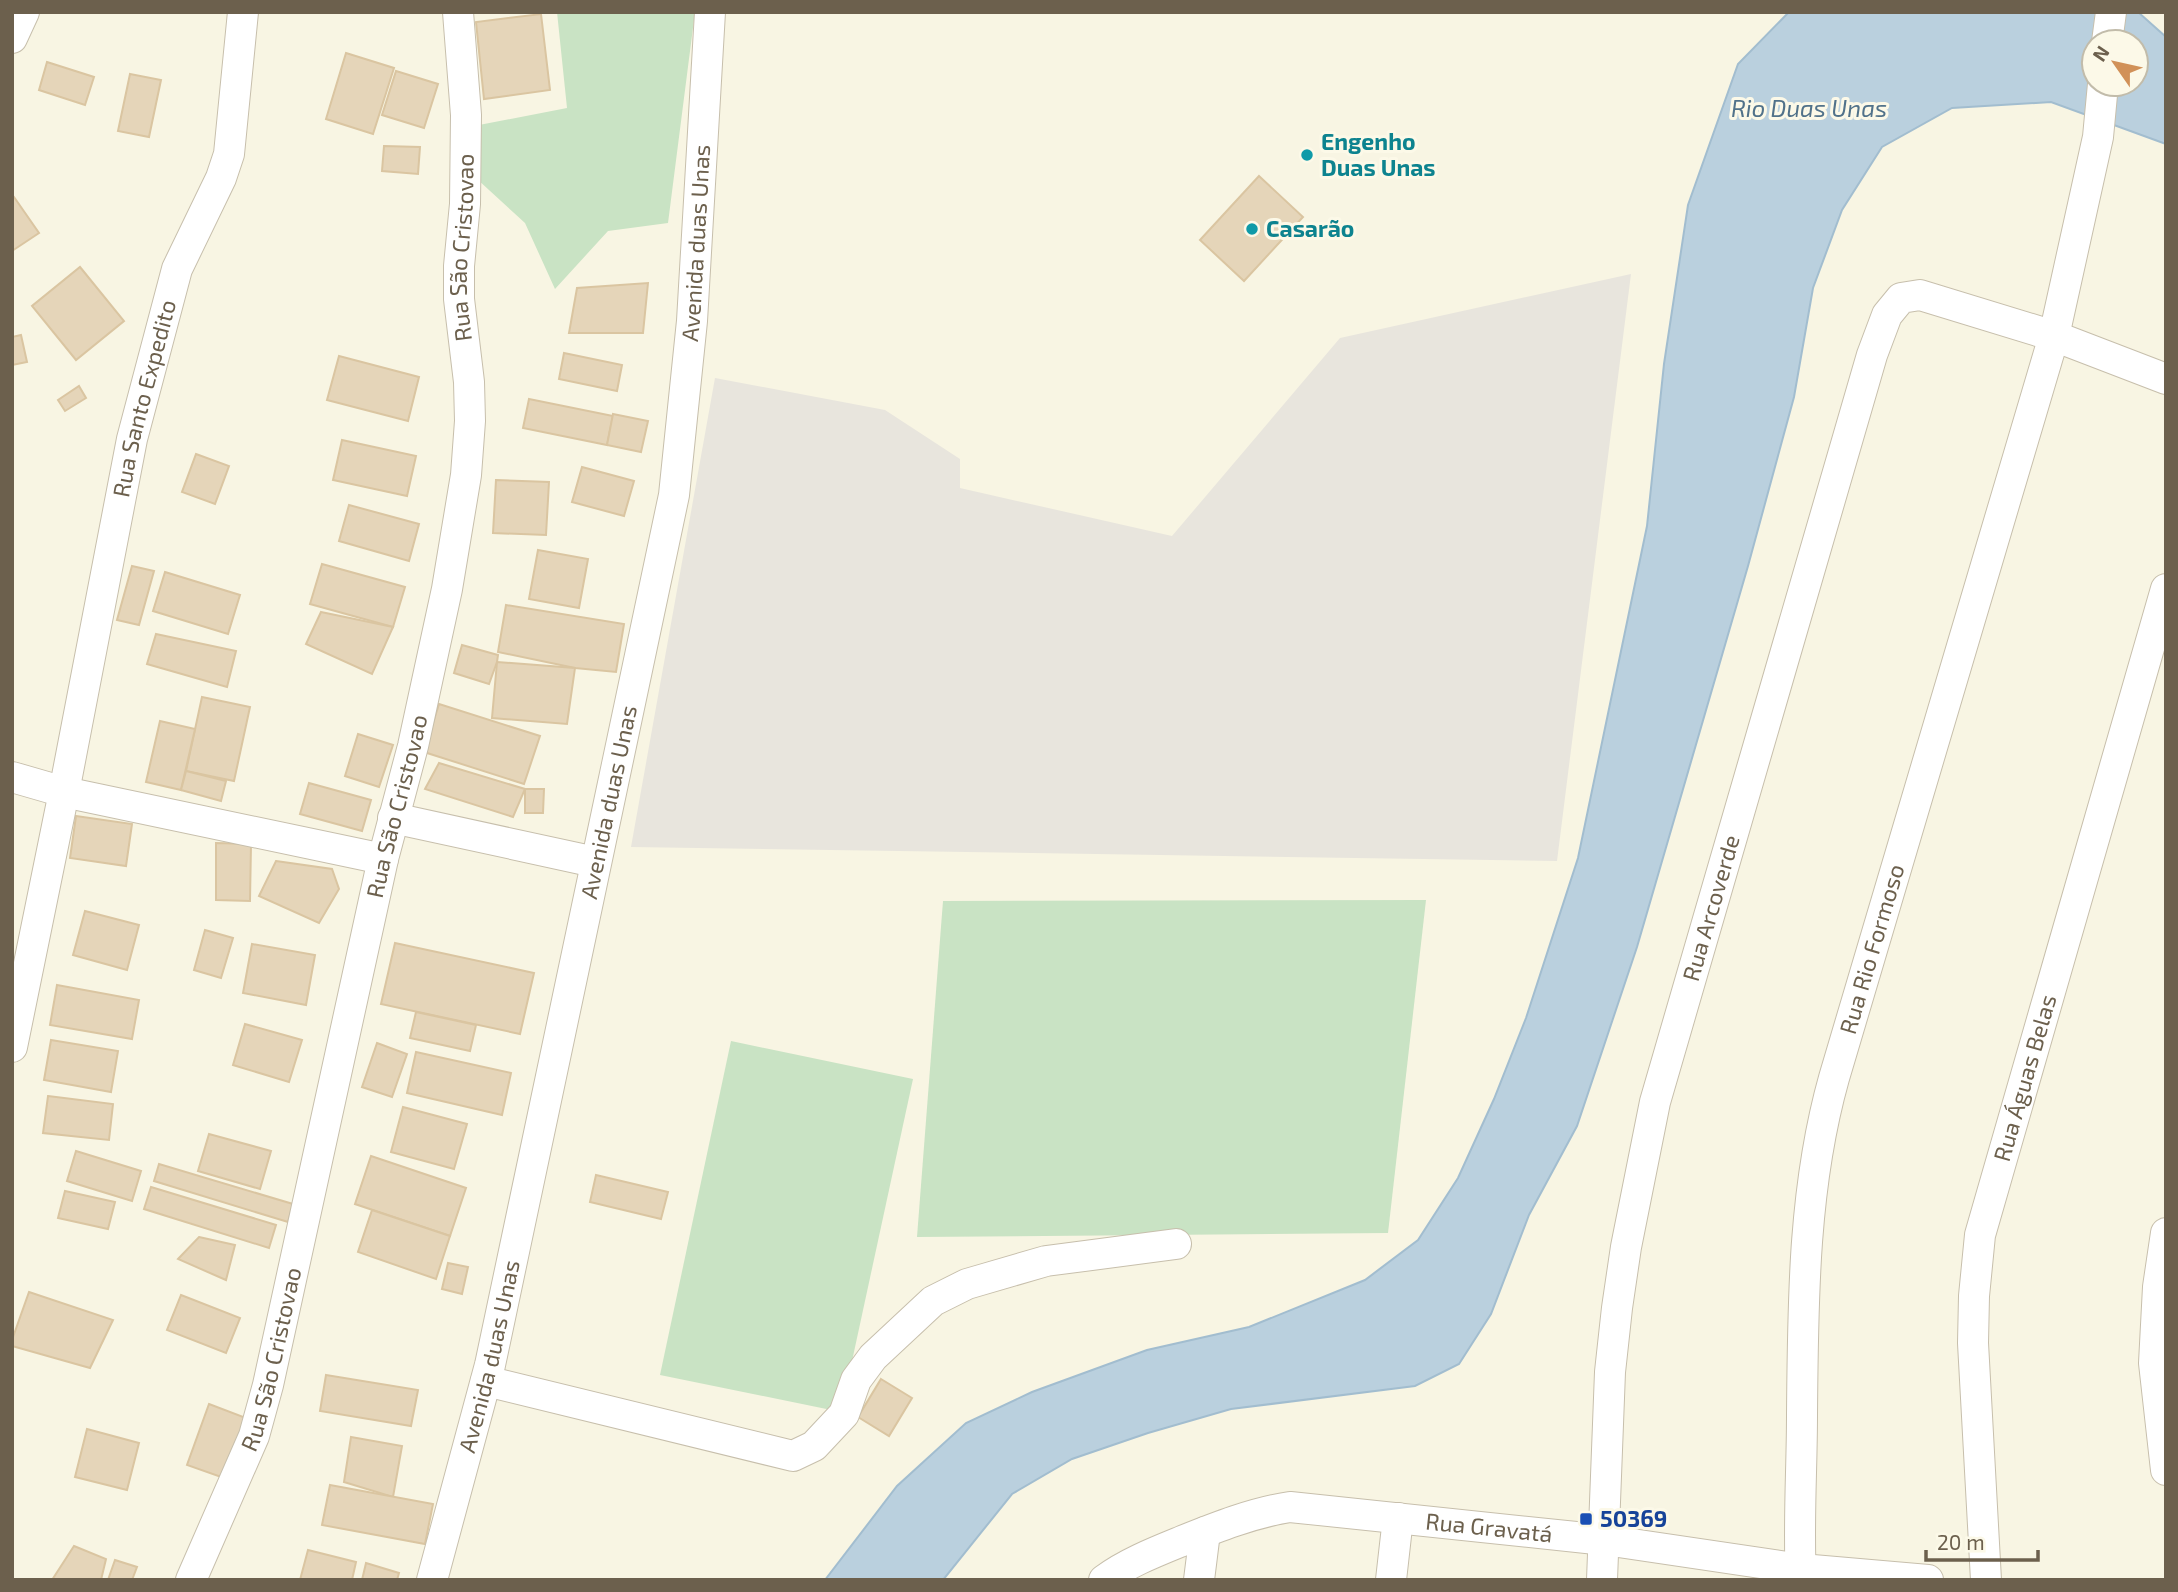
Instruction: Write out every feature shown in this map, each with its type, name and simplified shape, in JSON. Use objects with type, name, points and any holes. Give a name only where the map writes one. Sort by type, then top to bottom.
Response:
[{"type":"street","points":[[12,38],[24,12]]},
{"type":"street","name":"Rua Santo Expedito","points":[[12,1047],[132,439],[177,269],[221,178],[229,153],[243,12]]},
{"type":"street","name":"Rua São Cristovao","points":[[191,1580],[254,1436],[268,1385],[383,859],[413,746],[442,615],[466,475],[470,421],[459,299],[459,267],[466,204],[466,115],[458,12]]},
{"type":"street","name":"Avenida duas Unas","points":[[432,1580],[486,1381],[674,495],[692,321],[710,12]]},
{"type":"street","name":"Rua Rio Formoso","points":[[1801,1574],[1803,1308],[1809,1211],[1822,1124],[2054,336],[2098,137],[2102,98]]},
{"type":"street","name":"Rua Arcoverde","points":[[1602,1580],[1610,1385],[1617,1308],[1655,1102],[1872,355],[1887,315],[1901,298],[1920,295],[2054,336]]},
{"type":"street","points":[[2054,336],[2166,379]]},
{"type":"street","name":"Rua Águas Belas","points":[[1986,1580],[1973,1343],[1980,1235],[2166,589]]},
{"type":"street","points":[[12,777],[64,792],[383,859]]},
{"type":"street","points":[[393,818],[595,862]]},
{"type":"street","points":[[2166,1233],[2154,1363],[2166,1470]]},
{"type":"street","points":[[486,1381],[793,1456],[814,1446],[844,1414],[856,1380],[873,1357],[933,1301],[967,1284],[1046,1261],[1176,1244]]},
{"type":"street","name":"Rua Gravatá","points":[[1104,1580],[1145,1556],[1205,1532],[1263,1511],[1290,1507],[1605,1540],[1801,1574],[1928,1580]]},
{"type":"street","points":[[1391,1580],[1398,1518]]},
{"type":"street","points":[[1199,1580],[1205,1532]]},
{"type":"shaded area","points":[[1631,274],[1557,861],[631,847],[715,378],[885,410],[960,459],[960,488],[1172,536],[1340,338]]},
{"type":"green space","points":[[557,12],[695,12],[668,223],[608,231],[555,289],[525,223],[477,179],[479,125],[567,108]]},
{"type":"green space","points":[[1426,900],[1388,1233],[917,1237],[943,901]]},
{"type":"green space","points":[[731,1041],[913,1079],[841,1412],[660,1375]]},
{"type":"water","name":"Rio Duas Unas","points":[[1789,12],[2138,12],[2166,37],[2166,144],[2051,102],[1952,108],[1882,147],[1842,210],[1813,288],[1794,397],[1748,566],[1637,947],[1577,1126],[1529,1215],[1491,1314],[1459,1364],[1415,1386],[1231,1409],[1072,1459],[1012,1494],[943,1580],[825,1580],[897,1486],[966,1423],[1032,1392],[1147,1350],[1249,1327],[1365,1280],[1418,1240],[1458,1178],[1494,1099],[1526,1018],[1578,858],[1647,526],[1664,364],[1688,205],[1738,64]]},
{"type":"building","points":[[541,14],[550,90],[484,99],[476,22]]},
{"type":"building","points":[[346,53],[394,68],[373,134],[326,119]]},
{"type":"building","points":[[47,62],[94,77],[85,105],[39,90]]},
{"type":"building","points":[[396,71],[438,84],[424,128],[382,115]]},
{"type":"building","points":[[130,74],[161,80],[149,137],[118,131]]},
{"type":"building","points":[[384,146],[420,147],[418,174],[382,171]]},
{"type":"building","name":"Casarão","points":[[1259,176],[1303,217],[1244,281],[1200,240]]},
{"type":"building","points":[[14,197],[39,233],[12,251],[12,198]]},
{"type":"building","points":[[80,267],[124,321],[76,360],[32,306]]},
{"type":"building","points":[[648,283],[643,333],[569,333],[577,288]]},
{"type":"building","points":[[21,335],[27,362],[12,365],[12,337]]},
{"type":"building","points":[[564,353],[622,365],[617,391],[559,379]]},
{"type":"building","points":[[339,356],[419,377],[408,421],[327,400]]},
{"type":"building","points":[[79,386],[86,398],[65,411],[58,400]]},
{"type":"building","points":[[529,399],[613,416],[607,445],[523,428]]},
{"type":"building","points":[[613,414],[648,421],[641,452],[607,445]]},
{"type":"building","points":[[342,440],[416,456],[407,496],[333,480]]},
{"type":"building","points":[[196,454],[229,466],[215,504],[182,492]]},
{"type":"building","points":[[582,467],[634,481],[624,516],[572,502]]},
{"type":"building","points":[[496,480],[549,482],[546,535],[493,533]]},
{"type":"building","points":[[349,505],[419,524],[409,561],[339,541]]},
{"type":"building","points":[[538,550],[588,559],[579,608],[529,599]]},
{"type":"building","points":[[322,564],[405,587],[393,627],[310,604]]},
{"type":"building","points":[[132,566],[154,571],[139,625],[117,620]]},
{"type":"building","points":[[165,572],[240,595],[228,634],[153,611]]},
{"type":"building","points":[[506,605],[624,624],[616,672],[575,668],[498,652]]},
{"type":"building","points":[[321,612],[393,627],[372,674],[306,644]]},
{"type":"building","points":[[156,634],[236,651],[227,687],[147,664]]},
{"type":"building","points":[[462,645],[498,655],[489,684],[454,673]]},
{"type":"building","points":[[497,662],[575,668],[567,724],[492,718]]},
{"type":"building","points":[[202,697],[250,707],[234,781],[186,771]]},
{"type":"building","points":[[439,704],[540,736],[524,784],[424,752]]},
{"type":"building","points":[[160,721],[195,729],[181,790],[146,782]]},
{"type":"building","points":[[358,734],[393,745],[379,787],[345,776]]},
{"type":"building","points":[[439,763],[525,789],[513,817],[425,789]]},
{"type":"building","points":[[186,771],[226,781],[221,801],[181,790]]},
{"type":"building","points":[[309,783],[371,800],[362,831],[300,814]]},
{"type":"building","points":[[525,789],[544,789],[543,813],[525,813]]},
{"type":"building","points":[[76,816],[132,824],[126,866],[70,858]]},
{"type":"building","points":[[216,843],[251,844],[250,901],[216,900]]},
{"type":"building","points":[[276,861],[332,869],[339,889],[319,923],[259,896]]},
{"type":"building","points":[[85,911],[139,925],[127,970],[73,955]]},
{"type":"building","points":[[205,930],[233,938],[221,978],[194,970]]},
{"type":"building","points":[[395,943],[534,973],[520,1034],[381,1004]]},
{"type":"building","points":[[252,944],[315,955],[306,1005],[243,993]]},
{"type":"building","points":[[57,985],[139,1000],[132,1039],[50,1025]]},
{"type":"building","points":[[416,1012],[476,1025],[470,1051],[410,1038]]},
{"type":"building","points":[[245,1024],[302,1040],[289,1082],[233,1065]]},
{"type":"building","points":[[51,1040],[118,1051],[111,1092],[44,1080]]},
{"type":"building","points":[[377,1043],[407,1054],[392,1097],[362,1087]]},
{"type":"building","points":[[416,1052],[511,1073],[502,1115],[407,1093]]},
{"type":"building","points":[[48,1096],[113,1104],[109,1140],[43,1133]]},
{"type":"building","points":[[403,1107],[467,1124],[454,1169],[391,1152]]},
{"type":"building","points":[[209,1134],[271,1151],[260,1189],[198,1171]]},
{"type":"building","points":[[76,1151],[141,1171],[132,1201],[67,1181]]},
{"type":"building","points":[[371,1156],[466,1188],[450,1236],[355,1204]]},
{"type":"building","points":[[159,1164],[293,1204],[288,1222],[154,1181]]},
{"type":"building","points":[[596,1175],[668,1192],[661,1219],[590,1202]]},
{"type":"building","points":[[151,1187],[276,1225],[269,1248],[144,1209]]},
{"type":"building","points":[[65,1191],[115,1202],[108,1229],[58,1218]]},
{"type":"building","points":[[372,1210],[450,1236],[436,1279],[358,1252]]},
{"type":"building","points":[[199,1237],[235,1245],[226,1280],[178,1259]]},
{"type":"building","points":[[448,1263],[468,1267],[462,1294],[442,1289]]},
{"type":"building","points":[[29,1292],[113,1320],[90,1368],[12,1346]]},
{"type":"building","points":[[181,1295],[240,1318],[226,1353],[167,1330]]},
{"type":"building","points":[[326,1375],[418,1390],[411,1426],[320,1411]]},
{"type":"building","points":[[881,1379],[912,1398],[889,1436],[858,1417]]},
{"type":"building","points":[[209,1404],[246,1418],[224,1478],[187,1465]]},
{"type":"building","points":[[87,1429],[139,1443],[127,1490],[75,1477]]},
{"type":"building","points":[[351,1437],[402,1446],[393,1497],[344,1482]]},
{"type":"building","points":[[330,1485],[433,1504],[425,1544],[322,1525]]},
{"type":"building","points":[[74,1546],[106,1559],[101,1580],[52,1580]]},
{"type":"building","points":[[308,1550],[356,1562],[352,1580],[300,1580]]},
{"type":"building","points":[[115,1560],[137,1567],[132,1580],[108,1580]]},
{"type":"building","points":[[366,1563],[399,1573],[397,1580],[362,1580]]},
{"type":"place","name":"Engenho Duas Unas","points":[[1307,155]]},
{"type":"place","name":"Casarão","points":[[1252,229]]},
{"type":"place","name":"50369","points":[[1586,1519]]}]
